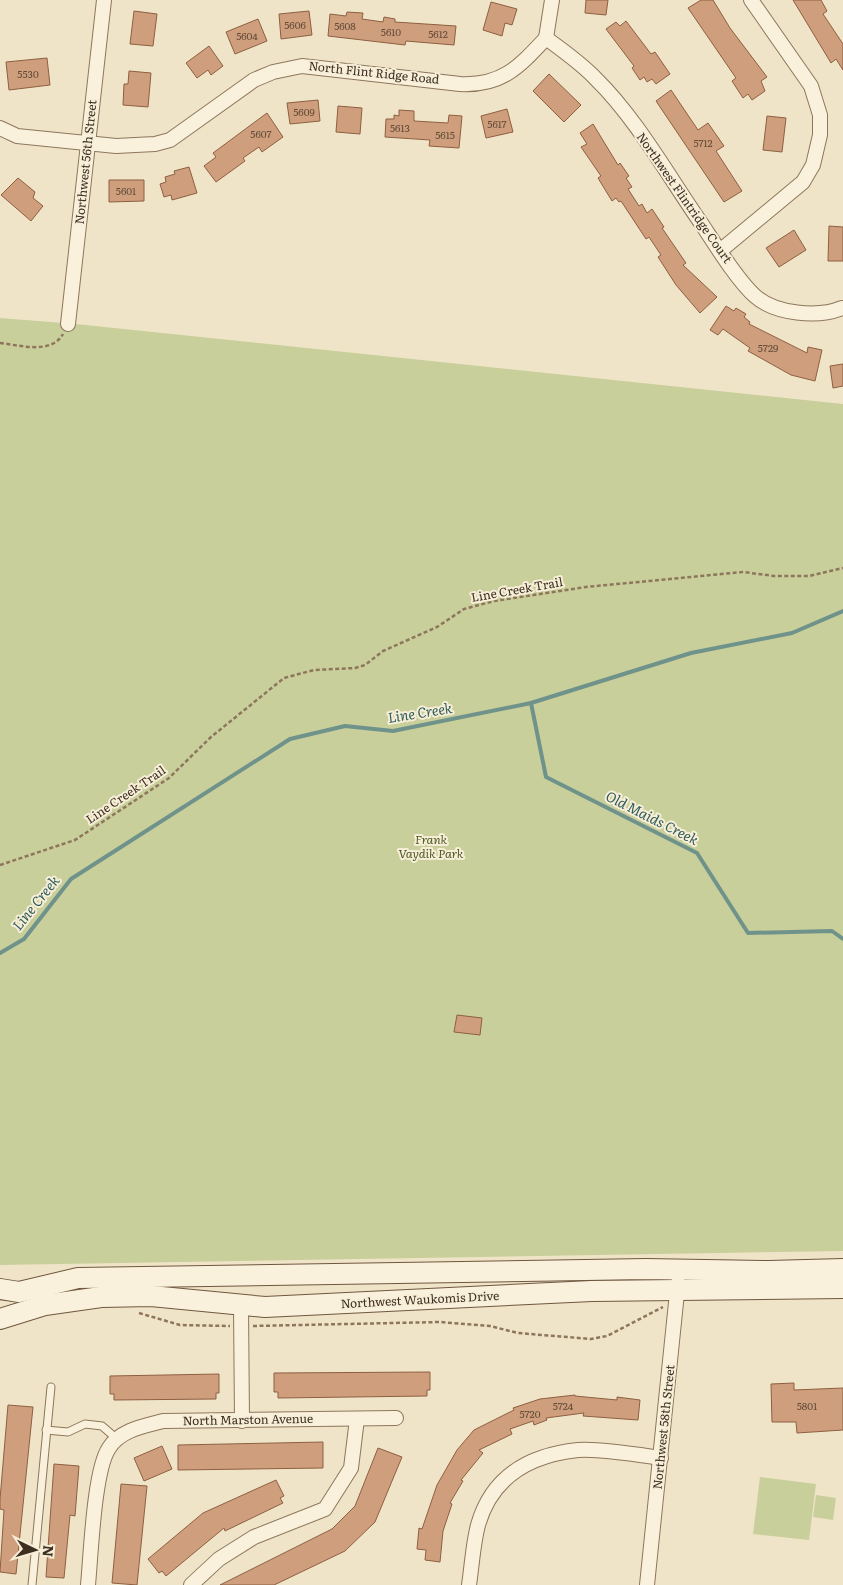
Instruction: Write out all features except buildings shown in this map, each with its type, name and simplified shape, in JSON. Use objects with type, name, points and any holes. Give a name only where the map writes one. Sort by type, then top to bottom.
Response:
[{"type":"main road","name":"Northwest Waukomis Drive","points":[[0,1289],[19,1292],[78,1278],[679,1269],[769,1272],[843,1269]]},
{"type":"main road","name":"Northwest Waukomis Drive","points":[[0,1319],[60,1302],[101,1297],[152,1296],[241,1306],[407,1302],[592,1291],[676,1298],[843,1288]]},
{"type":"street","name":"Northwest 56th Street","points":[[68,324],[104,0]]},
{"type":"street","points":[[546,38],[552,0]]},
{"type":"street","points":[[720,251],[803,182],[813,165],[820,135],[820,115],[811,86],[750,0]]},
{"type":"street","name":"North Flint Ridge Road","points":[[0,128],[17,136],[136,146],[170,140],[254,80],[273,72],[292,67],[312,65],[460,84],[488,82],[506,75],[519,66],[546,38]]},
{"type":"street","name":"Northwest Flintridge Court","points":[[546,38],[578,62],[616,100],[720,251],[756,297],[794,312],[815,315],[830,313],[842,308]]},
{"type":"street","name":"Northwest 58th Street","points":[[647,1585],[679,1269]]},
{"type":"street","points":[[241,1306],[242,1421]]},
{"type":"street","name":"North Marston Avenue","points":[[113,1444],[136,1427],[163,1422],[396,1418]]},
{"type":"street","points":[[191,1585],[219,1559],[254,1537],[326,1509],[351,1468],[357,1419]]},
{"type":"street","points":[[88,1585],[100,1473],[113,1444]]},
{"type":"street","points":[[469,1585],[478,1526],[484,1509],[492,1494],[517,1469],[532,1460],[579,1450],[661,1458]]},
{"type":"lane","points":[[32,1585],[51,1387]]},
{"type":"lane","points":[[46,1430],[68,1432],[85,1424],[102,1426],[113,1444]]},
{"type":"path","points":[[0,343],[43,347],[52,345],[60,339],[68,324]]},
{"type":"path","name":"Line Creek Trail","points":[[0,864],[75,840],[169,778],[211,737],[284,678],[314,670],[355,668],[365,665],[383,651],[437,628],[464,609],[494,602],[586,587],[743,572],[774,576],[809,576],[843,568]]},
{"type":"path","points":[[254,1326],[440,1322],[490,1326],[518,1333],[591,1339],[607,1336],[664,1307],[676,1298]]},
{"type":"path","points":[[132,1312],[180,1325],[231,1326]]},
{"type":"green space","name":"Frank Vaydik Park","points":[[0,318],[76,324],[843,404],[843,1251],[0,1265]]},
{"type":"green space","points":[[760,1477],[816,1484],[809,1540],[753,1534]]},
{"type":"green space","points":[[816,1495],[836,1498],[833,1520],[813,1517]]},
{"type":"waterway","name":"Line Creek","points":[[0,953],[24,939],[71,879],[290,739],[345,726],[393,731],[531,703],[691,653],[792,633],[843,611]]},
{"type":"waterway","name":"Old Maids Creek","points":[[531,703],[546,777],[697,853],[748,933],[832,931],[843,939]]}]
